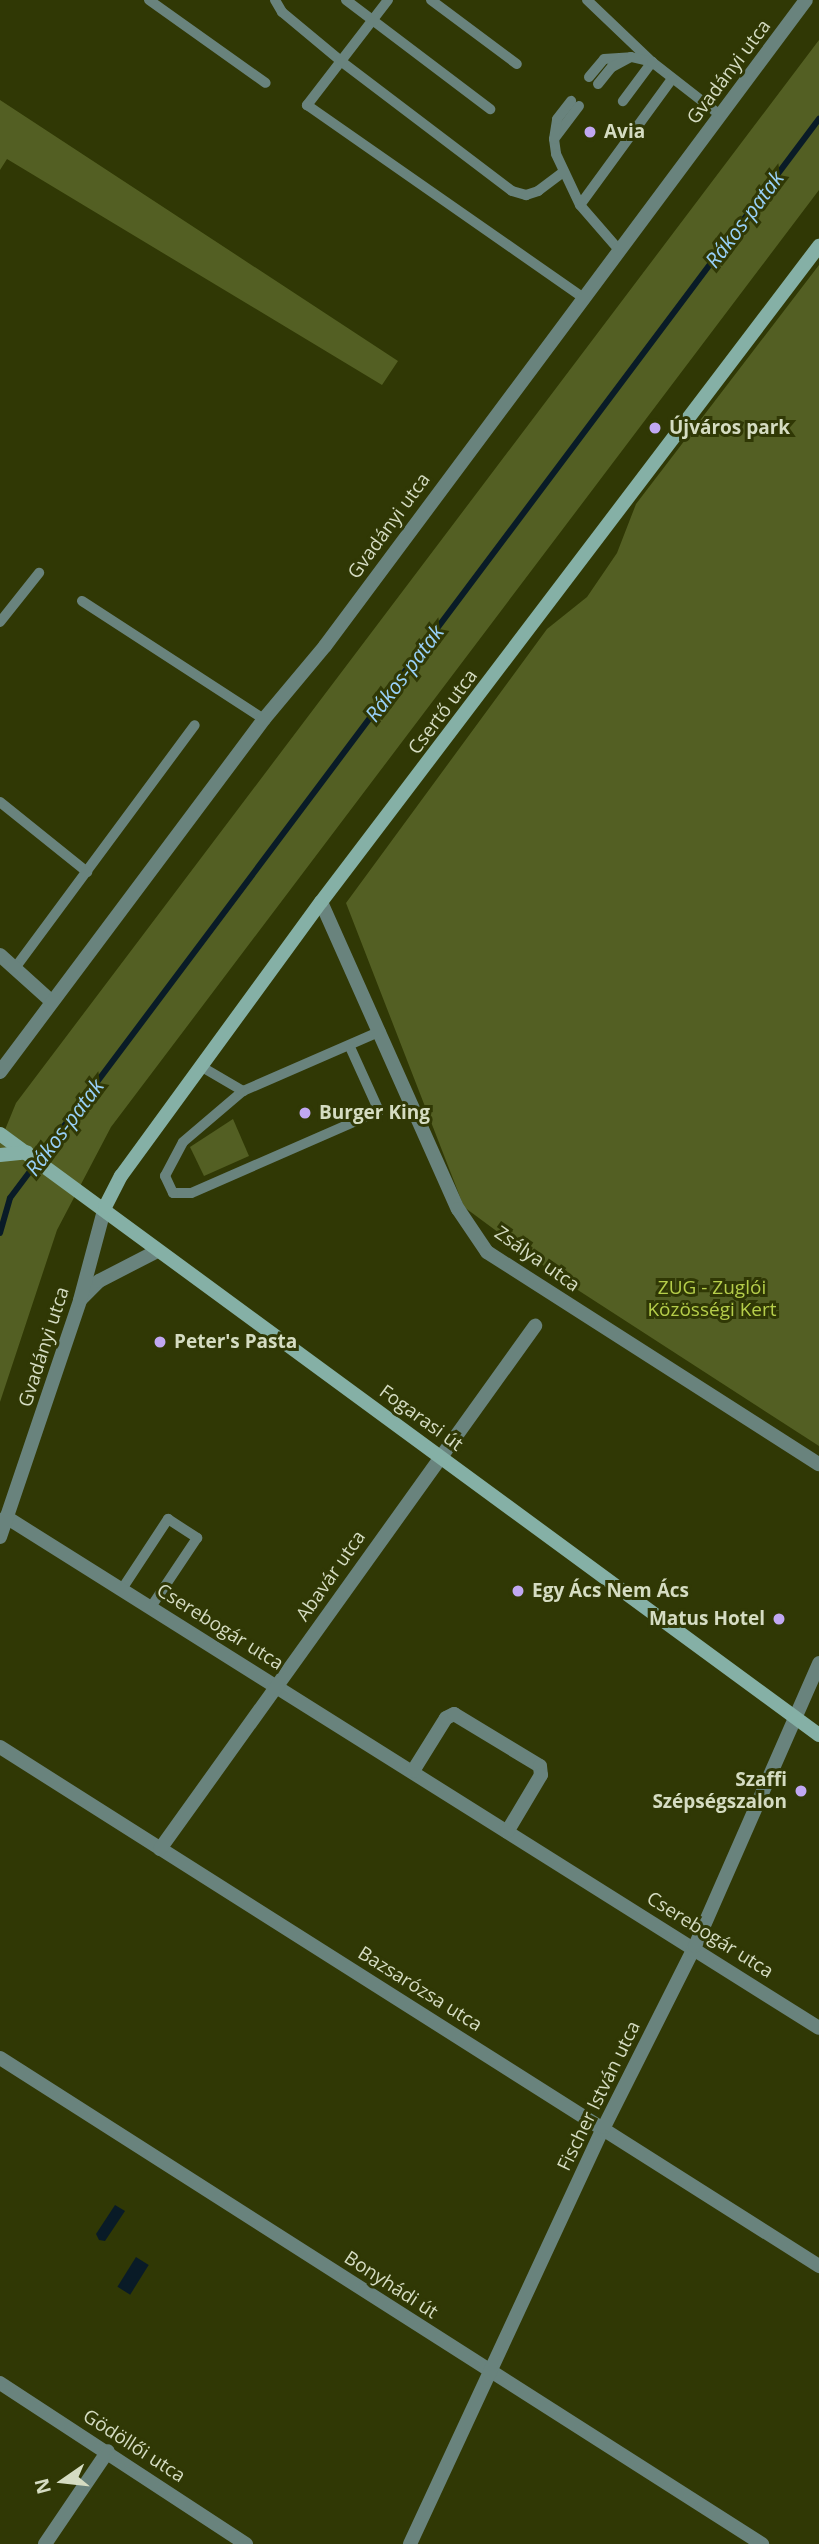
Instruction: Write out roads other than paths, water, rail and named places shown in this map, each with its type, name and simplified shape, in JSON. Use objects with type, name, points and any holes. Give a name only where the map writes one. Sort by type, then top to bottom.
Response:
[{"type":"street","name":"Gvadányi utca","points":[[0,1072],[50,1000],[264,719],[325,646],[806,0]]},
{"type":"street","name":"Csertő utca","points":[[105,1207],[121,1177],[321,902],[819,246]]},
{"type":"street","name":"Zsálya utca","points":[[321,902],[381,1031],[458,1209],[486,1252],[819,1464]]},
{"type":"street","points":[[0,955],[50,1000]]},
{"type":"street","name":"Fogarasi út","points":[[0,1134],[62,1180],[105,1207],[158,1251],[439,1454],[819,1735]]},
{"type":"street","points":[[0,1155],[27,1152]]},
{"type":"street","name":"Gvadányi utca","points":[[0,1537],[80,1300],[105,1207]]},
{"type":"street","points":[[80,1300],[99,1281],[158,1251]]},
{"type":"street","name":"Abavár utca","points":[[160,1849],[278,1686],[439,1454],[535,1326]]},
{"type":"street","name":"Cserebogár utca","points":[[6,1517],[507,1832],[695,1946],[819,2028]]},
{"type":"street","name":"Fischer István utca","points":[[410,2544],[604,2127],[695,1946],[819,1663]]},
{"type":"street","points":[[413,1771],[446,1718],[454,1714],[540,1766],[541,1775],[507,1832]]},
{"type":"street","name":"Bazsarózsa utca","points":[[0,1747],[604,2127],[819,2266]]},
{"type":"street","name":"Bonyhádi út","points":[[0,2058],[762,2544]]},
{"type":"street","name":"Gödöllői utca","points":[[0,2383],[108,2451],[246,2544]]},
{"type":"street","points":[[45,2544],[108,2451]]},
{"type":"lane","points":[[149,0],[266,83]]},
{"type":"lane","points":[[275,0],[282,12],[342,62],[512,191],[526,195],[538,191],[562,173]]},
{"type":"lane","points":[[346,0],[489,109]]},
{"type":"lane","points":[[388,0],[307,105],[584,298]]},
{"type":"lane","points":[[431,0],[517,64]]},
{"type":"lane","points":[[587,0],[652,62],[720,115]]},
{"type":"lane","points":[[594,80],[631,57],[652,62]]},
{"type":"lane","points":[[623,101],[652,62]]},
{"type":"lane","points":[[580,205],[673,79]]},
{"type":"lane","points":[[584,122],[575,107],[554,139],[562,173],[580,205],[619,250]]},
{"type":"lane","points":[[610,143],[620,150]]},
{"type":"lane","points":[[0,622],[39,573]]},
{"type":"lane","points":[[82,601],[264,719]]},
{"type":"lane","points":[[15,968],[195,725]]},
{"type":"lane","points":[[0,802],[87,872]]},
{"type":"lane","points":[[350,1047],[379,1111],[191,1193],[173,1193],[165,1175],[183,1142],[243,1091],[350,1047],[381,1031]]},
{"type":"lane","points":[[202,1067],[243,1091]]},
{"type":"lane","points":[[122,1589],[168,1520],[197,1538],[151,1607]]},
{"type":"water","points":[[115,2205],[125,2211],[105,2241],[99,2240],[96,2234]]},
{"type":"water","points":[[136,2257],[149,2265],[130,2295],[117,2287]]},
{"type":"waterway","name":"Rákos-patak","points":[[0,1233],[10,1198],[819,119]]},
{"type":"place","name":"Avia","points":[[590,132]]},
{"type":"place","name":"Újváros park","points":[[655,428]]},
{"type":"place","name":"Burger King","points":[[305,1113]]},
{"type":"place","name":"Peter's Pasta","points":[[160,1342]]},
{"type":"place","name":"Egy Ács Nem Ács","points":[[518,1591]]},
{"type":"place","name":"Matus Hotel","points":[[779,1619]]},
{"type":"place","name":"Szaffi Szépségszalon","points":[[801,1791]]},
{"type":"park label","name":"ZUG - Zuglói Közösségi Kert","points":[[712,1299]]}]
